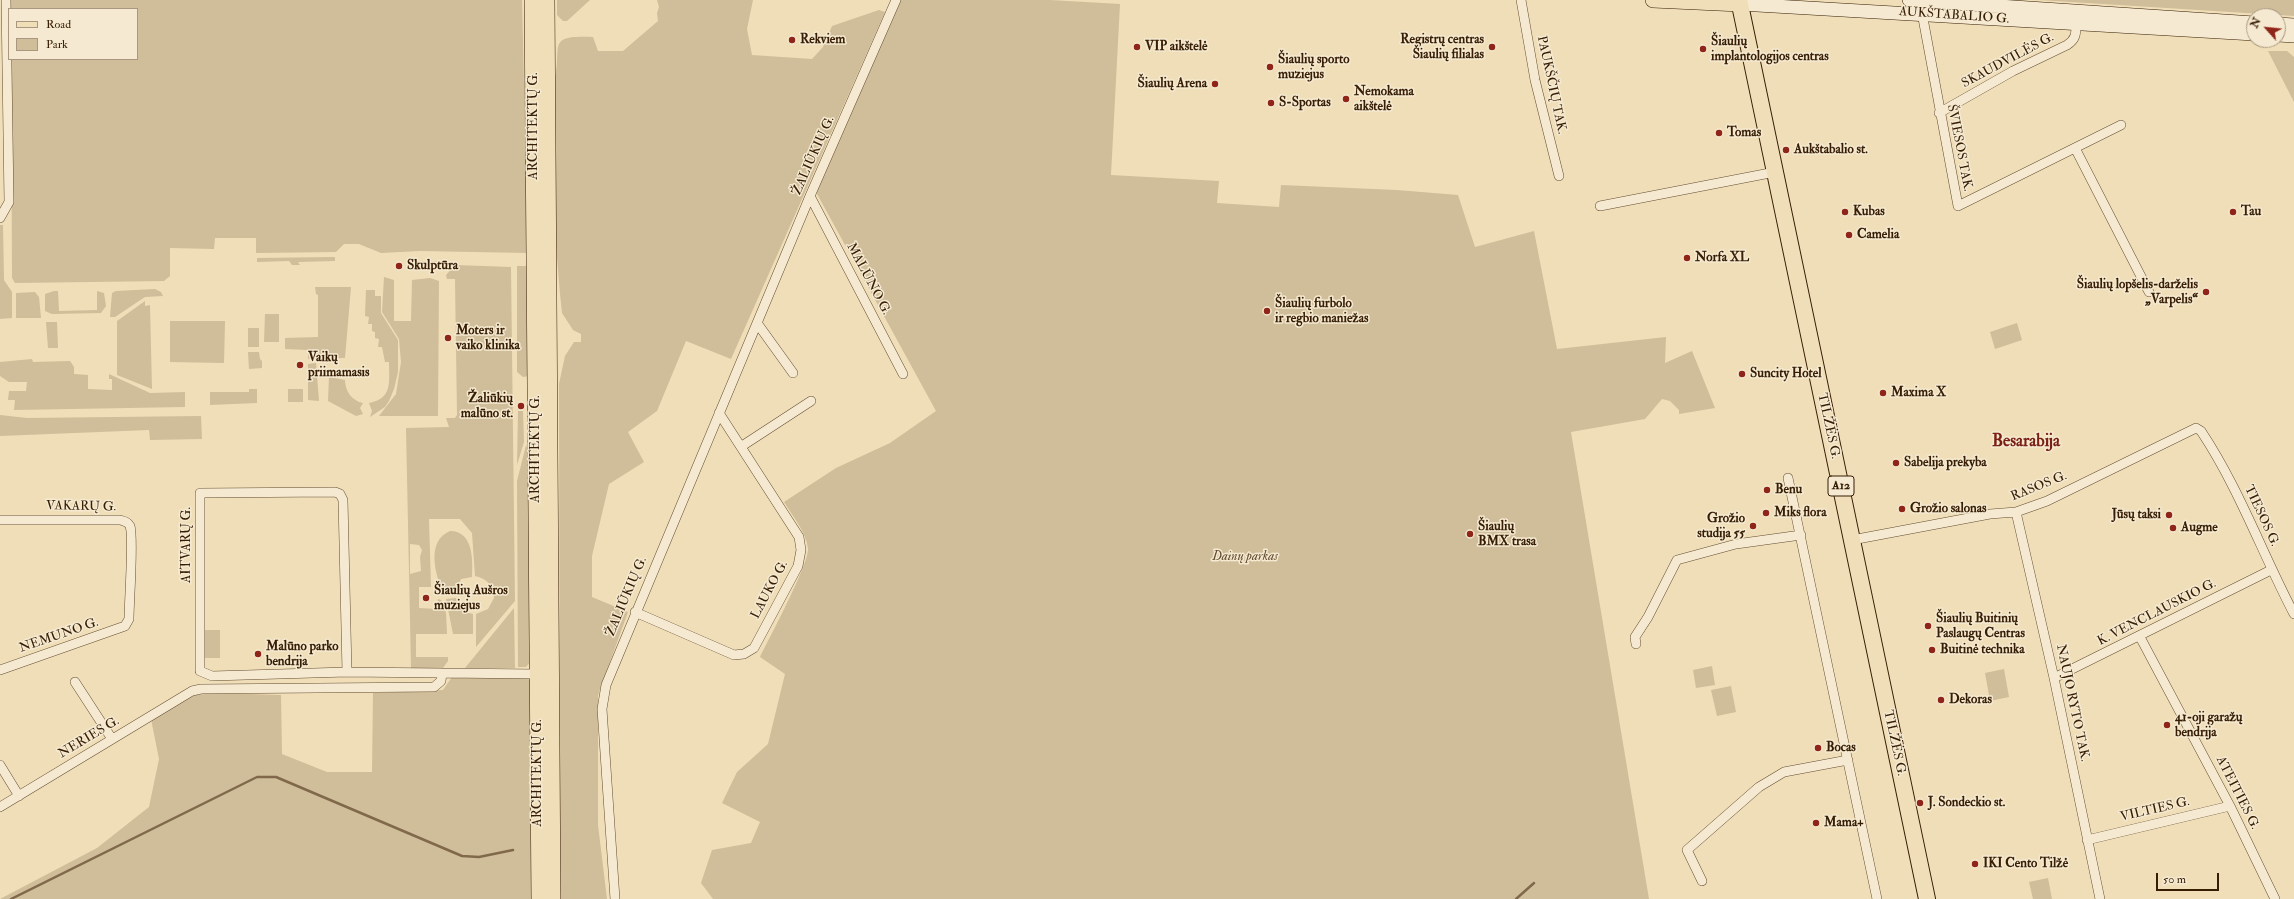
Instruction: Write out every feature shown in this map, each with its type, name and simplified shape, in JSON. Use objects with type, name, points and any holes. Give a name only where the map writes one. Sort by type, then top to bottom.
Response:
[{"type":"highway","name":"TILŽĖS G.","points":[[1740,2],[1926,899]]},
{"type":"main road","name":"ARCHITEKTŲ G.","points":[[532,0],[540,33]]},
{"type":"main road","name":"ARCHITEKTŲ G.","points":[[539,899],[545,802],[540,33],[547,0]]},
{"type":"main road","name":"AUKŠTABALIO G.","points":[[1653,0],[1740,2],[2246,34]]},
{"type":"main road","name":"AUKŠTABALIO G.","points":[[1909,0],[2246,21]]},
{"type":"main road","name":"ARCHITEKTŲ G.","points":[[544,551],[537,674],[553,899]]},
{"type":"street","name":"ŽALIŪKIŲ G.","points":[[615,899],[609,834],[603,696],[613,663],[810,196],[896,0]]},
{"type":"street","name":"PAUKŠČIŲ TAK.","points":[[1520,0],[1535,80],[1559,176]]},
{"type":"street","points":[[0,218],[9,202],[4,138],[4,6]]},
{"type":"street","name":"ŠVIESOS TAK.","points":[[1922,13],[1939,114],[1958,206],[2120,125]]},
{"type":"street","name":"SKAUDVILĖS G.","points":[[1939,114],[2013,71],[2067,45],[2074,40],[2076,24]]},
{"type":"street","points":[[2075,148],[2149,292]]},
{"type":"street","points":[[1600,206],[1775,172]]},
{"type":"street","name":"MALŪNO G.","points":[[810,196],[903,374]]},
{"type":"street","points":[[757,323],[793,373]]},
{"type":"street","points":[[742,446],[812,401]]},
{"type":"street","name":"LAUKO G.","points":[[635,612],[734,655],[744,654],[754,648],[798,566],[802,550],[800,537],[742,446],[719,413]]},
{"type":"street","name":"RASOS G.","points":[[1852,540],[1990,514],[2016,512],[2047,501],[2193,429],[2201,431]]},
{"type":"street","name":"TIESOS G.","points":[[2201,431],[2220,460],[2271,570],[2294,614]]},
{"type":"street","points":[[1788,478],[1877,899]]},
{"type":"street","name":"AITVARŲ G.","points":[[347,672],[343,500],[340,494],[335,492],[200,493],[200,671],[212,676],[347,672],[537,674]]},
{"type":"street","name":"NAUJO RYTO TAK.","points":[[2016,512],[2054,678],[2100,899]]},
{"type":"street","name":"VAKARŲ G.","points":[[0,520],[104,518],[127,522],[130,526],[131,541],[129,619],[125,626]]},
{"type":"street","points":[[1636,644],[1635,637],[1648,617],[1677,560],[1736,544],[1801,535]]},
{"type":"street","name":"K. VENCLAUSKIO G.","points":[[2054,678],[2140,637],[2271,570]]},
{"type":"street","name":"NEMUNO G.","points":[[0,670],[125,626]]},
{"type":"street","name":"ATEITIES G.","points":[[2140,637],[2230,806],[2275,899]]},
{"type":"street","name":"NERIES G.","points":[[0,807],[192,692],[201,689],[434,687],[441,682],[442,673]]},
{"type":"street","points":[[75,682],[112,739]]},
{"type":"street","points":[[1702,881],[1687,850],[1759,787],[1784,772],[1848,760]]},
{"type":"street","points":[[0,765],[19,796]]},
{"type":"street","name":"VILTIES G.","points":[[2087,840],[2230,806]]},
{"type":"green space","points":[[11,0],[522,0],[528,253],[420,251],[381,253],[359,244],[344,244],[336,252],[256,253],[256,238],[215,238],[214,249],[170,248],[170,276],[164,281],[15,283],[12,278],[11,60],[138,60],[138,8],[11,8]]},
{"type":"green space","points":[[557,0],[590,0],[567,21],[563,21],[557,15]]},
{"type":"green space","points":[[657,0],[753,0],[747,29],[752,55],[812,59],[823,47],[832,26],[879,10],[885,12],[731,359],[686,341],[657,411],[628,432],[644,462],[609,484],[592,556],[592,597],[628,612],[598,695],[598,825],[607,899],[560,899],[559,384],[565,356],[574,342],[581,342],[581,334],[573,330],[562,313],[554,220],[553,85],[556,72],[558,46],[561,41],[567,38],[593,37],[598,51],[623,51],[658,21],[657,13],[659,7]]},
{"type":"green space","name":"Dainų parkas","points":[[900,0],[1050,0],[1120,4],[1111,175],[1219,181],[1217,203],[1279,207],[1281,185],[1397,190],[1458,195],[1475,247],[1534,231],[1557,349],[1666,337],[1665,363],[1692,351],[1715,408],[1679,414],[1679,410],[1670,401],[1662,399],[1645,419],[1571,432],[1649,899],[713,899],[701,883],[712,850],[751,843],[760,822],[722,803],[737,772],[768,744],[785,674],[760,657],[796,584],[807,556],[808,548],[805,536],[784,502],[836,468],[890,443],[936,411],[816,192]]},
{"type":"green space","points":[[2039,0],[2294,0],[2294,16],[2286,15],[2286,8],[2246,8],[2246,13]]},
{"type":"green space","points":[[2268,51],[2287,51],[2294,57],[2294,102]]},
{"type":"green space","points":[[0,225],[3,225],[4,280],[12,292],[12,318],[0,319]]},
{"type":"green space","points":[[335,257],[335,261],[298,262],[300,265],[292,265],[289,261],[257,262],[257,258]]},
{"type":"green space","points":[[408,261],[436,261],[439,265],[437,269],[407,270],[410,265]]},
{"type":"green space","points":[[455,265],[511,267],[515,601],[476,647],[476,614],[488,609],[494,598],[489,584],[480,577],[475,576],[472,533],[460,519],[429,519],[431,587],[419,587],[419,608],[437,609],[438,599],[441,600],[446,613],[447,634],[416,634],[416,657],[448,657],[448,661],[443,668],[411,668],[406,428],[449,427],[446,418],[455,418],[457,415],[455,279],[447,279],[446,275]],"holes":[[[410,544],[419,545],[422,550],[420,557],[421,571],[410,574]]]},
{"type":"green space","points":[[517,266],[528,266],[529,376],[523,377],[517,372]]},
{"type":"green space","points":[[384,277],[394,280],[394,321],[411,321],[412,280],[430,278],[439,281],[438,416],[379,416],[396,394],[401,362],[399,339],[382,312]]},
{"type":"green space","points":[[315,287],[351,287],[345,358],[308,359],[308,350],[285,349],[285,338],[318,337],[318,295],[316,294]]},
{"type":"green space","points":[[155,289],[161,292],[163,296],[145,297],[115,317],[110,317],[112,293],[116,291]]},
{"type":"green space","points":[[366,290],[375,290],[375,296],[381,296],[381,313],[398,340],[398,372],[394,389],[385,407],[370,417],[372,411],[369,403],[382,398],[388,388],[389,362],[385,362],[382,347],[378,347],[379,339],[375,338],[375,332],[372,331],[372,324],[368,324],[369,317],[365,316]]},
{"type":"green space","points":[[58,291],[59,311],[97,310],[97,291],[104,293],[106,306],[101,313],[52,314],[45,311],[45,294]]},
{"type":"green space","points":[[35,292],[39,297],[41,318],[16,318],[16,293]]},
{"type":"green space","points":[[145,301],[145,306],[150,305],[152,389],[117,375],[117,321]]},
{"type":"green space","points":[[265,314],[279,314],[279,342],[264,342]]},
{"type":"green space","points":[[170,321],[225,321],[224,363],[170,362]]},
{"type":"green space","points":[[46,322],[57,322],[58,348],[48,348]]},
{"type":"green space","points":[[2017,323],[2022,340],[1995,349],[1990,332]]},
{"type":"green space","points":[[248,328],[259,328],[259,347],[248,347]]},
{"type":"green space","points":[[248,352],[259,352],[260,359],[262,361],[262,368],[249,369]]},
{"type":"green space","points":[[32,359],[33,362],[70,361],[74,367],[74,374],[88,375],[88,389],[112,390],[112,379],[109,379],[109,374],[150,393],[185,392],[185,407],[14,410],[15,400],[8,400],[9,391],[26,391],[27,382],[9,382],[0,376],[0,362]]},
{"type":"green space","points":[[316,363],[319,401],[308,400],[308,364]]},
{"type":"green space","points":[[329,377],[345,380],[346,388],[352,398],[363,403],[360,408],[363,414],[356,416],[328,401]]},
{"type":"green space","points":[[249,389],[257,389],[257,403],[210,405],[210,392],[249,392]]},
{"type":"green space","points":[[288,389],[303,389],[303,402],[288,402]]},
{"type":"green space","points":[[518,411],[523,411],[524,442],[517,465]]},
{"type":"green space","points":[[0,415],[27,418],[201,416],[202,439],[150,440],[149,430],[0,436]]},
{"type":"green space","points":[[526,445],[530,455],[532,660],[526,667],[518,667],[517,481]]},
{"type":"green space","points":[[450,531],[458,532],[463,536],[470,547],[472,555],[472,577],[461,579],[456,591],[443,592],[437,576],[434,558],[438,542],[442,536]]},
{"type":"green space","points":[[456,598],[465,612],[473,614],[473,634],[453,634],[446,599]]},
{"type":"green space","points":[[514,608],[515,668],[465,668]]},
{"type":"green space","points":[[205,630],[220,630],[220,658],[205,658]]},
{"type":"green space","points":[[1712,666],[1715,685],[1696,688],[1693,670]]},
{"type":"green space","points":[[2004,669],[2009,697],[1990,701],[1985,673]]},
{"type":"green space","points":[[452,677],[526,677],[532,682],[533,899],[0,899],[97,848],[149,807],[159,759],[151,719],[195,695],[217,693],[281,695],[282,754],[327,772],[372,772],[373,693],[443,690]]},
{"type":"green space","points":[[1731,686],[1736,712],[1717,716],[1711,690]]},
{"type":"green space","points":[[2048,878],[2052,899],[2033,899],[2029,882]]},
{"type":"waterway","points":[[11,899],[257,777],[276,777],[462,856],[479,857],[513,850]]},
{"type":"waterway","points":[[1516,899],[1534,883]]},
{"type":"place","name":"Rekviem","points":[[792,40]]},
{"type":"place","name":"VIP aikštelė","points":[[1137,47]]},
{"type":"place","name":"Registrų centras Šiaulių filialas","points":[[1492,47]]},
{"type":"place","name":"Šiaulių implantologijos centras","points":[[1703,49]]},
{"type":"place","name":"Šiaulių sporto muziejus","points":[[1270,67]]},
{"type":"place","name":"Šiaulių Arena","points":[[1215,84]]},
{"type":"place","name":"Nemokama aikštelė","points":[[1346,99]]},
{"type":"place","name":"S-Sportas","points":[[1271,103]]},
{"type":"place","name":"Tomas","points":[[1719,133]]},
{"type":"place","name":"Aukštabalio st.","points":[[1786,150]]},
{"type":"place","name":"Kubas","points":[[1845,212]]},
{"type":"place","name":"Tau","points":[[2233,212]]},
{"type":"place","name":"Camelia","points":[[1849,235]]},
{"type":"place","name":"Norfa XL","points":[[1687,258]]},
{"type":"place","name":"Skulptūra","points":[[399,266]]},
{"type":"place","name":"Šiaulių lopšelis-darželis „Varpelis“","points":[[2206,292]]},
{"type":"place","name":"Šiaulių furbolo ir regbio maniežas","points":[[1267,311]]},
{"type":"place","name":"Moters ir vaiko klinika","points":[[448,338]]},
{"type":"place","name":"Vaikų priimamasis","points":[[300,365]]},
{"type":"place","name":"Suncity Hotel","points":[[1742,374]]},
{"type":"place","name":"Maxima X","points":[[1883,393]]},
{"type":"place","name":"Žaliūkių malūno st.","points":[[521,406]]},
{"type":"place","name":"Sabelija prekyba","points":[[1896,463]]},
{"type":"place","name":"Benu","points":[[1767,490]]},
{"type":"place","name":"Grožio salonas","points":[[1902,509]]},
{"type":"place","name":"Miks flora","points":[[1766,513]]},
{"type":"place","name":"Jūsų taksi","points":[[2169,515]]},
{"type":"place","name":"Grožio studija 55","points":[[1753,526]]},
{"type":"place","name":"Augme","points":[[2173,528]]},
{"type":"place","name":"Šiaulių BMX trasa","points":[[1470,534]]},
{"type":"place","name":"Šiaulių Aušros muziejus","points":[[426,598]]},
{"type":"place","name":"Šiaulių Buitinių Paslaugų Centras","points":[[1928,626]]},
{"type":"place","name":"Buitinė technika","points":[[1932,650]]},
{"type":"place","name":"Malūno parko bendrija","points":[[258,654]]},
{"type":"place","name":"Dekoras","points":[[1941,700]]},
{"type":"place","name":"41-oji garažų bendrija","points":[[2167,725]]},
{"type":"place","name":"Bocas","points":[[1818,748]]},
{"type":"place","name":"J. Sondeckio st.","points":[[1920,803]]},
{"type":"place","name":"Mama+","points":[[1816,823]]},
{"type":"place","name":"IKI Cento Tilžė","points":[[1975,864]]},
{"type":"district","name":"Besarabija","points":[[2026,442]]}]
